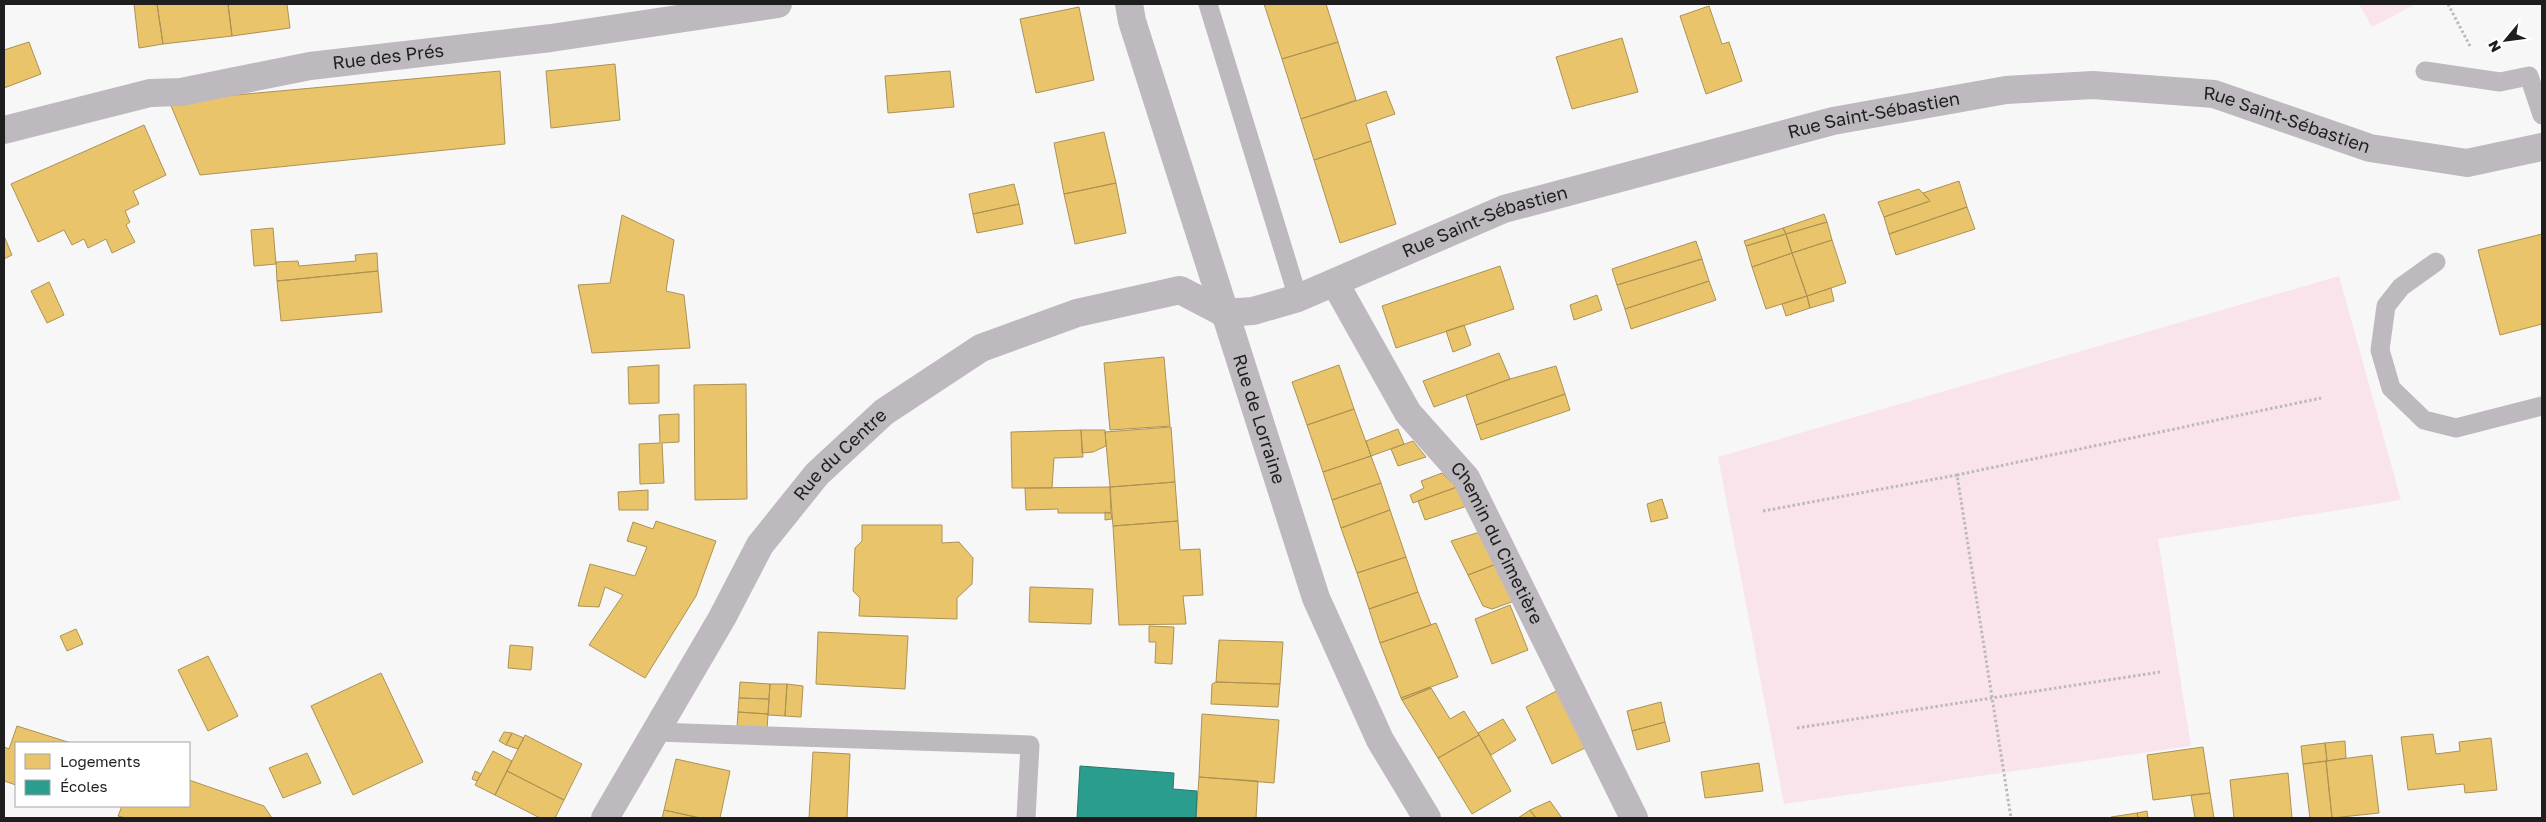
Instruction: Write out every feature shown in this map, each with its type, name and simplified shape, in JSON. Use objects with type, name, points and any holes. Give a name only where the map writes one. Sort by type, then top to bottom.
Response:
[{"type":"street","name":"Rue des Prés","points":[[4,130],[150,94],[181,92],[310,66],[551,38],[778,4]]},
{"type":"street","name":"Rue de Lorraine","points":[[1129,4],[1132,21],[1316,598],[1380,740],[1427,818]]},
{"type":"street","name":"Rue Saint-Sébastien","points":[[1224,313],[1253,311],[1298,298],[1504,209],[1833,120],[2006,90],[2093,85],[2214,94],[2370,148],[2467,164],[2542,147]]},
{"type":"street","name":"Chemin du Cimetière","points":[[1335,283],[1408,413],[1466,478],[1634,818]]},
{"type":"street","name":"Rue du Centre","points":[[605,818],[722,618],[760,545],[817,474],[884,412],[981,348],[1077,313],[1180,290],[1224,313]]},
{"type":"lane","points":[[1208,4],[1298,298]]},
{"type":"lane","points":[[2425,71],[2500,82],[2529,76],[2542,115]]},
{"type":"lane","points":[[2436,262],[2401,287],[2386,306],[2380,350],[2391,388],[2424,420],[2456,428],[2542,406]]},
{"type":"lane","points":[[656,732],[1030,746],[1026,818]]},
{"type":"path","points":[[2448,4],[2488,80]]},
{"type":"path","points":[[1763,511],[1957,475],[2321,398]]},
{"type":"path","points":[[1957,475],[2011,818]]},
{"type":"path","points":[[1797,728],[1991,696],[2160,672]]},
{"type":"shaded area","points":[[2359,4],[2416,4],[2372,27]]},
{"type":"shaded area","points":[[2339,276],[2401,500],[2158,539],[2191,746],[1784,804],[1718,457]]},
{"type":"building: Logements","points":[[134,4],[157,4],[163,44],[139,48]]},
{"type":"building: Logements","points":[[157,4],[228,4],[232,36],[163,44]]},
{"type":"building: Logements","points":[[228,4],[287,4],[290,28],[232,36]]},
{"type":"building: Logements","points":[[1264,4],[1326,4],[1338,42],[1282,59]]},
{"type":"building: Logements","points":[[1709,6],[1722,44],[1729,42],[1742,81],[1706,94],[1680,16]]},
{"type":"building: Logements","points":[[1079,7],[1094,80],[1036,93],[1020,19]]},
{"type":"building: Logements","points":[[1622,38],[1638,92],[1572,109],[1556,57]]},
{"type":"building: Logements","points":[[29,42],[41,74],[4,88],[4,50]]},
{"type":"building: Logements","points":[[1338,42],[1356,100],[1301,119],[1282,59]]},
{"type":"building: Logements","points":[[615,64],[620,120],[551,128],[546,71]]},
{"type":"building: Logements","points":[[500,71],[505,144],[200,175],[169,101]]},
{"type":"building: Logements","points":[[950,71],[954,107],[888,113],[885,76]]},
{"type":"building: Logements","points":[[1386,91],[1395,114],[1366,124],[1371,141],[1314,160],[1301,119]]},
{"type":"building: Logements","points":[[144,125],[166,175],[133,191],[139,204],[125,211],[130,222],[126,225],[135,242],[112,253],[106,239],[88,248],[84,239],[72,245],[64,230],[38,242],[11,184]]},
{"type":"building: Logements","points":[[1104,132],[1116,183],[1064,194],[1054,143]]},
{"type":"building: Logements","points":[[1371,141],[1396,224],[1340,243],[1314,160]]},
{"type":"building: Logements","points":[[1959,181],[1967,207],[1889,234],[1884,217],[1930,201],[1923,193]]},
{"type":"building: Logements","points":[[1116,183],[1126,233],[1075,244],[1064,194]]},
{"type":"building: Logements","points":[[1014,184],[1019,204],[973,214],[969,194]]},
{"type":"building: Logements","points":[[1919,189],[1930,201],[1884,217],[1878,202]]},
{"type":"building: Logements","points":[[1019,204],[1023,224],[977,233],[973,214]]},
{"type":"building: Logements","points":[[1967,207],[1975,229],[1896,255],[1889,234]]},
{"type":"building: Logements","points":[[1824,214],[1827,222],[1786,234],[1783,228]]},
{"type":"building: Logements","points":[[622,215],[674,240],[666,291],[684,295],[690,348],[592,353],[578,285],[610,283]]},
{"type":"building: Logements","points":[[1827,222],[1832,240],[1792,253],[1786,234]]},
{"type":"building: Logements","points":[[273,228],[276,264],[254,266],[251,230]]},
{"type":"building: Logements","points":[[1783,228],[1786,234],[1746,246],[1744,241]]},
{"type":"building: Logements","points":[[1786,234],[1792,253],[1752,267],[1746,246]]},
{"type":"building: Logements","points":[[2542,234],[2542,324],[2500,335],[2478,250]]},
{"type":"building: Logements","points":[[4,236],[12,255],[4,259]]},
{"type":"building: Logements","points":[[1832,240],[1846,283],[1807,296],[1792,253]]},
{"type":"building: Logements","points":[[1696,241],[1702,259],[1617,285],[1612,269]]},
{"type":"building: Logements","points":[[377,253],[378,271],[277,281],[276,262],[298,261],[299,266],[356,261],[355,255]]},
{"type":"building: Logements","points":[[1792,253],[1807,296],[1766,309],[1752,267]]},
{"type":"building: Logements","points":[[1702,259],[1709,281],[1625,309],[1617,285]]},
{"type":"building: Logements","points":[[1500,266],[1514,309],[1396,348],[1382,306]]},
{"type":"building: Logements","points":[[378,271],[382,312],[281,321],[277,281]]},
{"type":"building: Logements","points":[[1709,281],[1716,300],[1631,329],[1625,309]]},
{"type":"building: Logements","points":[[49,282],[64,315],[47,323],[31,291]]},
{"type":"building: Logements","points":[[1831,288],[1834,301],[1810,308],[1807,296]]},
{"type":"building: Logements","points":[[1597,295],[1602,310],[1574,320],[1570,305]]},
{"type":"building: Logements","points":[[1807,296],[1810,308],[1786,316],[1782,304]]},
{"type":"building: Logements","points":[[1464,325],[1471,345],[1453,352],[1446,331]]},
{"type":"building: Logements","points":[[1499,353],[1510,379],[1434,407],[1423,381]]},
{"type":"building: Logements","points":[[1164,357],[1170,426],[1110,430],[1104,363]]},
{"type":"building: Logements","points":[[659,365],[659,403],[629,404],[628,367]]},
{"type":"building: Logements","points":[[1339,365],[1354,409],[1307,425],[1292,382]]},
{"type":"building: Logements","points":[[1556,366],[1565,394],[1476,425],[1466,395],[1510,379]]},
{"type":"building: Logements","points":[[746,384],[747,499],[695,500],[694,385]]},
{"type":"building: Logements","points":[[1565,394],[1570,410],[1481,440],[1476,425]]},
{"type":"building: Logements","points":[[1354,409],[1371,456],[1323,472],[1307,425]]},
{"type":"building: Logements","points":[[679,414],[679,442],[662,443],[664,483],[640,484],[639,444],[660,443],[659,415]]},
{"type":"building: Logements","points":[[1171,427],[1175,482],[1110,487],[1105,432]]},
{"type":"building: Logements","points":[[1398,429],[1404,444],[1371,456],[1366,441]]},
{"type":"building: Logements","points":[[1081,430],[1105,430],[1106,446],[1093,452],[1082,453]]},
{"type":"building: Logements","points":[[1081,430],[1083,457],[1054,458],[1052,488],[1012,488],[1011,432]]},
{"type":"building: Logements","points":[[1413,441],[1426,457],[1398,466],[1391,449]]},
{"type":"building: Logements","points":[[1371,456],[1381,483],[1332,500],[1323,472]]},
{"type":"building: Logements","points":[[1442,473],[1457,487],[1413,503],[1410,495],[1424,488],[1421,481]]},
{"type":"building: Logements","points":[[1175,482],[1178,521],[1113,526],[1110,487]]},
{"type":"building: Logements","points":[[1381,483],[1390,510],[1341,528],[1332,500]]},
{"type":"building: Logements","points":[[1110,487],[1111,513],[1058,513],[1058,509],[1026,510],[1025,488]]},
{"type":"building: Logements","points":[[1457,487],[1467,506],[1425,520],[1418,501]]},
{"type":"building: Logements","points":[[648,490],[648,510],[619,510],[618,492]]},
{"type":"building: Logements","points":[[1662,499],[1668,518],[1651,522],[1647,504]]},
{"type":"building: Logements","points":[[1390,510],[1406,557],[1357,573],[1341,528]]},
{"type":"building: Logements","points":[[1105,512],[1111,513],[1112,519],[1105,520]]},
{"type":"building: Logements","points":[[656,521],[716,541],[696,596],[645,678],[589,645],[623,595],[605,587],[599,607],[578,606],[590,564],[635,576],[647,547],[627,541],[633,522],[653,529]]},
{"type":"building: Logements","points":[[1178,521],[1180,550],[1200,549],[1203,595],[1183,596],[1186,624],[1119,625],[1113,526]]},
{"type":"building: Logements","points":[[862,525],[942,525],[942,543],[959,542],[973,558],[972,584],[957,598],[957,619],[859,616],[860,598],[853,591],[855,548],[862,541]]},
{"type":"building: Logements","points":[[1483,531],[1499,563],[1468,575],[1451,541]]},
{"type":"building: Logements","points":[[1406,557],[1418,592],[1369,609],[1357,573]]},
{"type":"building: Logements","points":[[1499,563],[1517,600],[1492,609],[1483,606],[1468,575]]},
{"type":"building: Logements","points":[[1030,587],[1093,589],[1091,624],[1029,622]]},
{"type":"building: Logements","points":[[1418,592],[1431,625],[1380,643],[1369,609]]},
{"type":"building: Logements","points":[[1510,605],[1528,650],[1492,664],[1475,619]]},
{"type":"building: Logements","points":[[1436,623],[1458,677],[1401,698],[1380,643]]},
{"type":"building: Logements","points":[[1149,626],[1174,627],[1172,664],[1155,663],[1156,642],[1149,642]]},
{"type":"building: Logements","points":[[76,629],[83,644],[67,651],[60,636]]},
{"type":"building: Logements","points":[[818,632],[908,636],[905,689],[816,684]]},
{"type":"building: Logements","points":[[1219,640],[1283,642],[1280,684],[1216,682]]},
{"type":"building: Logements","points":[[510,645],[533,647],[531,670],[508,668]]},
{"type":"building: Logements","points":[[208,656],[238,716],[208,731],[178,670]]},
{"type":"building: Logements","points":[[381,673],[423,762],[353,795],[311,706]]},
{"type":"building: Logements","points":[[740,682],[770,684],[769,699],[739,698]]},
{"type":"building: Logements","points":[[1216,682],[1280,684],[1278,707],[1211,704],[1212,684]]},
{"type":"building: Logements","points":[[770,684],[787,684],[785,716],[768,715]]},
{"type":"building: Logements","points":[[787,684],[803,686],[801,717],[785,716]]},
{"type":"building: Logements","points":[[1430,687],[1402,700],[1401,698]]},
{"type":"building: Logements","points":[[1431,688],[1450,719],[1464,711],[1479,735],[1438,758],[1402,700]]},
{"type":"building: Logements","points":[[1560,689],[1587,747],[1552,764],[1526,707]]},
{"type":"building: Logements","points":[[739,698],[769,699],[768,714],[738,712]]},
{"type":"building: Logements","points":[[1661,702],[1665,722],[1632,731],[1627,711]]},
{"type":"building: Logements","points":[[738,712],[768,714],[767,730],[737,728]]},
{"type":"building: Logements","points":[[1202,714],[1279,720],[1274,783],[1199,777]]},
{"type":"building: Logements","points":[[1503,719],[1516,740],[1491,755],[1478,733]]},
{"type":"building: Logements","points":[[1665,722],[1670,741],[1637,750],[1632,731]]},
{"type":"building: Logements","points":[[17,726],[68,742],[15,742],[15,785],[4,781],[4,747],[9,749]]},
{"type":"building: Logements","points":[[504,732],[512,733],[506,745],[499,741]]},
{"type":"building: Logements","points":[[512,733],[524,738],[518,749],[506,745]]},
{"type":"building: Logements","points":[[2433,734],[2436,754],[2460,751],[2459,742],[2491,738],[2497,790],[2465,793],[2464,784],[2408,790],[2401,737]]},
{"type":"building: Logements","points":[[525,735],[582,764],[564,800],[507,771]]},
{"type":"building: Logements","points":[[1479,735],[1511,791],[1472,814],[1438,758]]},
{"type":"building: Logements","points":[[2345,741],[2346,758],[2327,761],[2325,743]]},
{"type":"building: Logements","points":[[2325,743],[2327,761],[2303,764],[2301,746]]},
{"type":"building: Logements","points":[[2203,747],[2210,793],[2153,800],[2147,755]]},
{"type":"building: Logements","points":[[493,751],[512,761],[495,795],[475,785]]},
{"type":"building: Logements","points":[[813,752],[850,754],[847,818],[809,818]]},
{"type":"building: Logements","points":[[307,753],[321,783],[283,798],[269,768]]},
{"type":"building: Logements","points":[[2372,755],[2379,813],[2332,818],[2326,761]]},
{"type":"building: Logements","points":[[676,759],[730,771],[720,818],[700,818],[664,810]]},
{"type":"building: Logements","points":[[2326,761],[2332,818],[2310,818],[2303,764]]},
{"type":"building: Logements","points":[[1759,763],[1763,791],[1705,798],[1701,772]]},
{"type":"building: Logements","points":[[475,771],[481,774],[477,781],[472,779]]},
{"type":"building: Logements","points":[[507,771],[564,800],[555,818],[540,818],[495,795]]},
{"type":"building: Logements","points":[[2288,773],[2292,818],[2234,818],[2230,780]]},
{"type":"building: Logements","points":[[1199,777],[1258,781],[1256,818],[1196,818]]},
{"type":"building: Logements","points":[[190,780],[264,806],[272,818],[126,818],[118,816],[122,807],[190,807]]},
{"type":"building: Logements","points":[[2210,793],[2214,818],[2195,818],[2191,795]]},
{"type":"building: Logements","points":[[1550,801],[1562,818],[1536,818],[1530,810]]},
{"type":"building: Logements","points":[[664,810],[700,818],[662,818]]},
{"type":"building: Logements","points":[[1530,810],[1536,818],[1518,818]]},
{"type":"building: Logements","points":[[2147,811],[2148,818],[2138,818],[2137,813]]},
{"type":"building: Logements","points":[[2137,813],[2138,818],[2111,817]]},
{"type":"building: Écoles","points":[[1080,766],[1174,773],[1173,789],[1197,791],[1196,818],[1077,818]]}]
